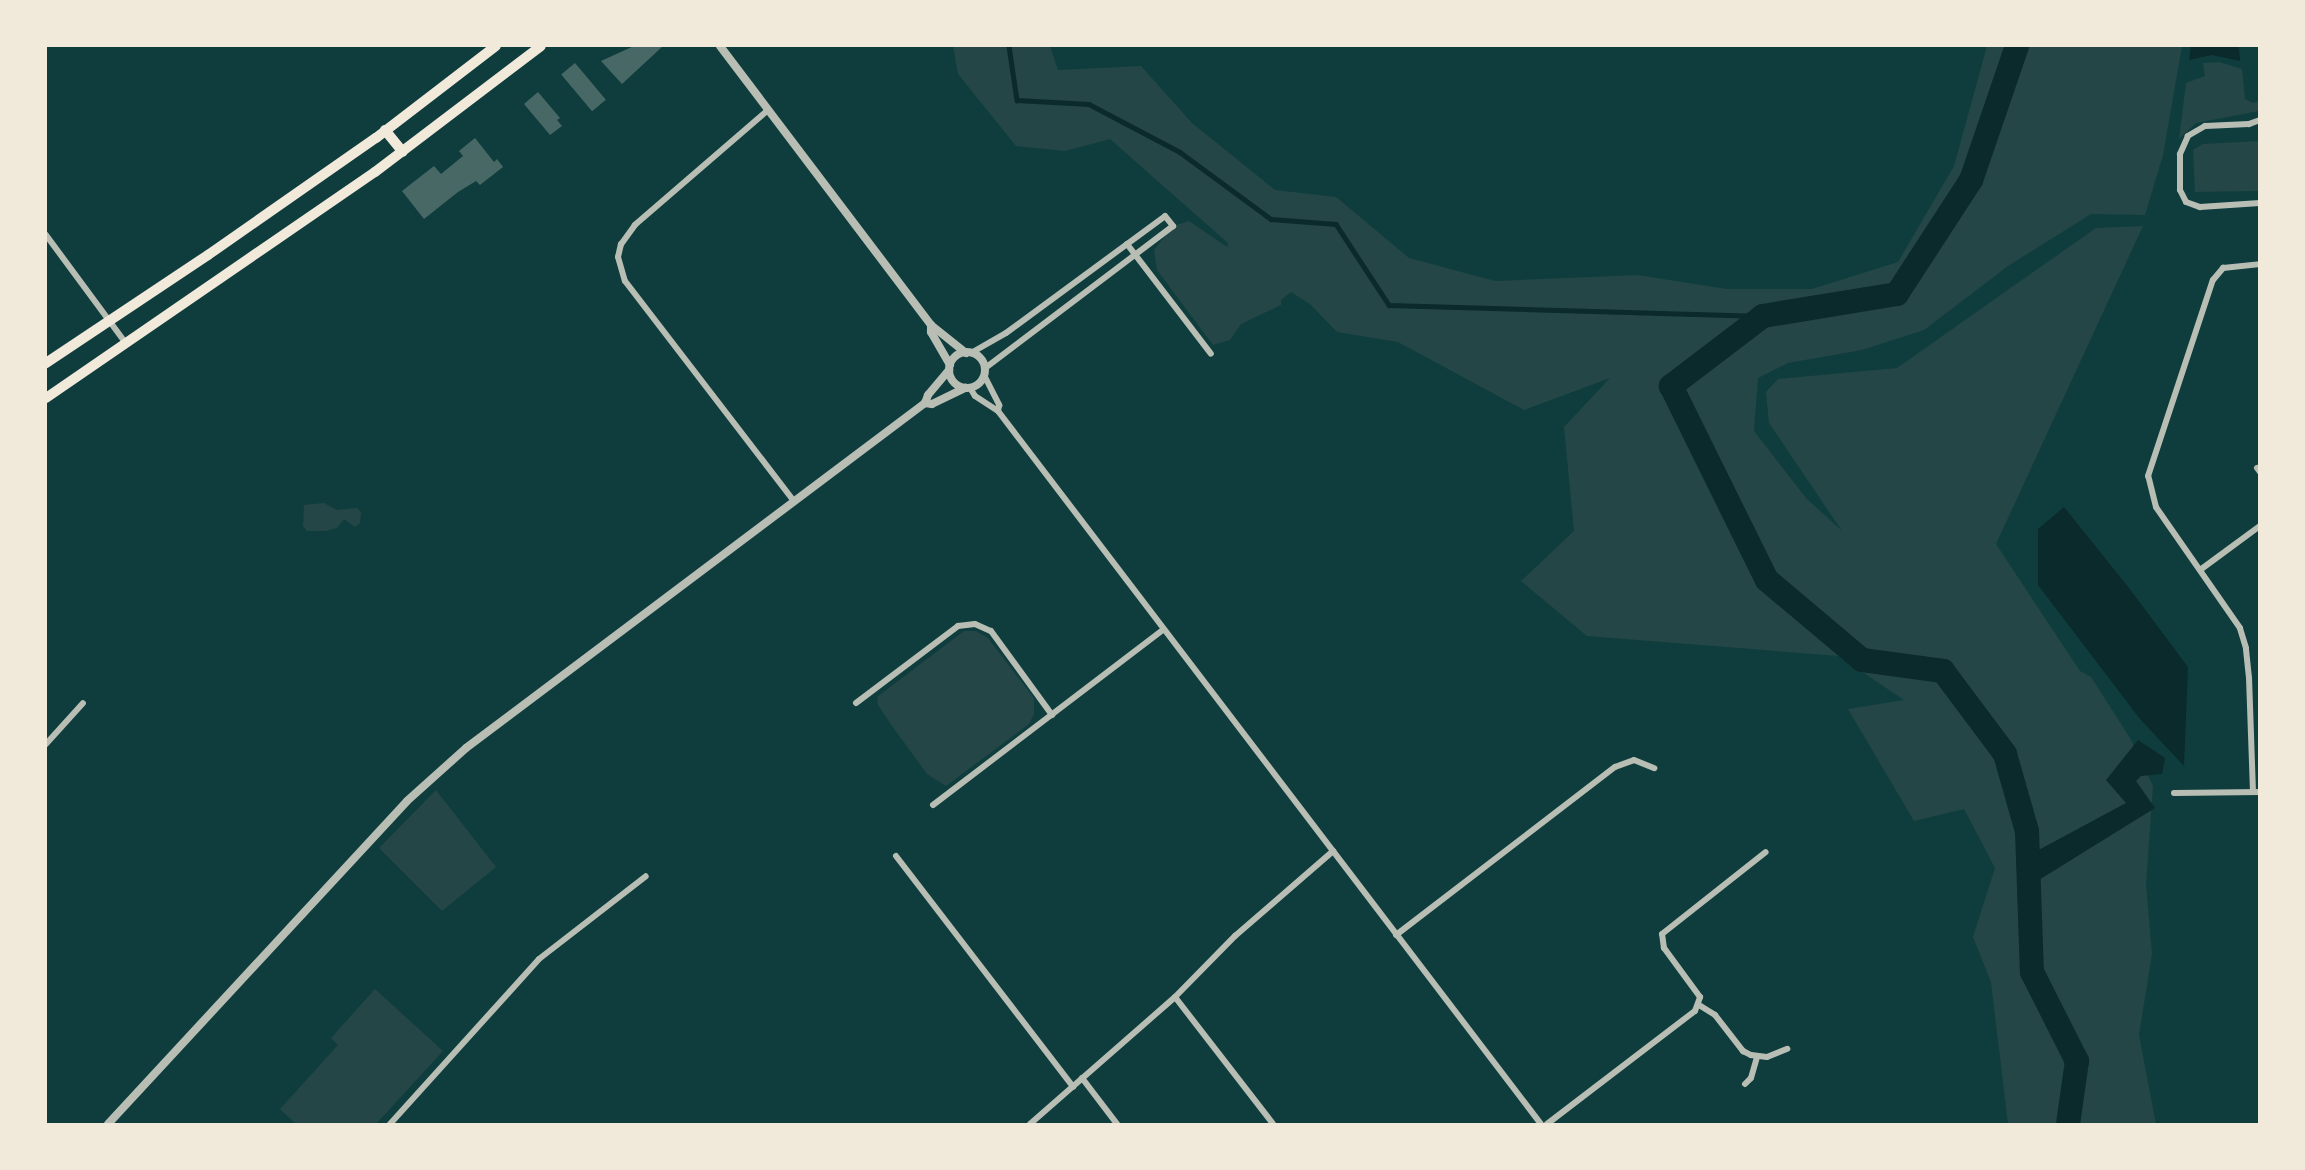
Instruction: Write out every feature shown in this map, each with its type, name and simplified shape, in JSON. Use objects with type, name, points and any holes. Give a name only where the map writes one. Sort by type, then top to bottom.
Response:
[{"type":"highway","points":[[46,363],[249,227],[385,130],[496,46]]},
{"type":"highway","points":[[46,398],[402,152],[541,46]]},
{"type":"highway","points":[[385,130],[402,152]]},
{"type":"street","points":[[720,46],[932,326],[980,359],[999,405],[998,411]]},
{"type":"street","points":[[768,110],[635,225],[621,244],[618,257],[625,281],[794,501]]},
{"type":"street","points":[[2259,120],[2249,124],[2205,126],[2188,136],[2180,154],[2180,190],[2186,202],[2200,206],[2259,203]]},
{"type":"street","points":[[107,1125],[407,801],[466,748],[925,403],[957,356],[969,353],[1006,333],[1165,216],[1173,226],[984,371],[979,383],[932,404],[925,403]]},
{"type":"street","points":[[46,235],[125,342]]},
{"type":"street","points":[[1127,244],[1211,354]]},
{"type":"street","points":[[2174,793],[2256,792],[2249,678],[2246,648],[2240,628],[2156,508],[2149,492],[2148,476],[2213,280],[2223,268],[2259,264]]},
{"type":"street","points":[[932,326],[931,332],[950,368],[952,380],[968,388],[998,411],[1541,1125]]},
{"type":"street","points":[[2200,570],[2259,526]]},
{"type":"street","points":[[856,703],[958,626],[975,624],[991,631],[1052,715]]},
{"type":"street","points":[[933,805],[1163,630]]},
{"type":"street","points":[[2249,678],[2259,677]]},
{"type":"street","points":[[46,744],[83,703]]},
{"type":"street","points":[[1396,935],[1615,767],[1634,760],[1654,768]]},
{"type":"street","points":[[1030,1125],[1175,996],[1235,936],[1333,851]]},
{"type":"street","points":[[1547,1125],[1695,1011],[1699,1005],[1697,990],[1664,948],[1662,934],[1766,852]]},
{"type":"street","points":[[896,856],[1073,1087]]},
{"type":"street","points":[[390,1125],[539,959],[646,876]]},
{"type":"street","points":[[1175,996],[1273,1125]]},
{"type":"street","points":[[1699,1005],[1715,1015],[1743,1051],[1758,1057],[1777,1055],[1787,1049]]},
{"type":"street","points":[[1745,1084],[1751,1078],[1758,1057]]},
{"type":"street","points":[[1082,1078],[1117,1125]]},
{"type":"shaded area","points":[[953,46],[1050,46],[1058,70],[1141,66],[1192,123],[1275,190],[1336,197],[1409,258],[1495,281],[1637,275],[1727,289],[1812,289],[1898,262],[1954,166],[1987,46],[2182,46],[2163,155],[2145,215],[2091,214],[2008,266],[1924,330],[1862,350],[1788,363],[1758,378],[1754,431],[1806,498],[1842,531],[1769,423],[1766,392],[1778,379],[1897,368],[2096,228],[2143,226],[1996,544],[2080,671],[2091,677],[2130,738],[2153,786],[2146,884],[2152,954],[2139,1035],[2156,1124],[2008,1124],[1991,982],[1973,937],[1995,868],[1964,809],[1914,821],[1848,709],[1904,700],[1839,656],[1587,636],[1521,581],[1574,531],[1564,427],[1610,378],[1524,410],[1398,342],[1337,332],[1310,304],[1291,292],[1281,300],[1281,305],[1241,324],[1230,340],[1213,345],[1157,270],[1154,250],[1173,226],[1189,221],[1227,247],[1228,243],[1110,139],[1065,151],[1016,146],[958,74]]},
{"type":"shaded area","points":[[2191,46],[2239,46],[2240,61],[2212,55],[2189,60]]},
{"type":"shaded area","points":[[2219,62],[2242,69],[2245,99],[2253,103],[2259,101],[2259,111],[2196,123],[2179,139],[2186,83],[2205,76],[2203,63]]},
{"type":"shaded area","points":[[2259,141],[2259,191],[2195,192],[2193,150],[2203,144]]},
{"type":"shaded area","points":[[324,503],[337,510],[357,508],[361,512],[360,523],[355,527],[344,519],[337,528],[307,531],[303,526],[304,505]]},
{"type":"shaded area","points":[[2064,507],[2188,667],[2184,766],[2140,719],[2038,585],[2038,529]]},
{"type":"shaded area","points":[[964,631],[976,631],[988,638],[1034,698],[1034,714],[1029,724],[946,786],[927,774],[878,705],[877,697]]},
{"type":"shaded area","points":[[2138,740],[2165,758],[2162,774],[2141,776],[2136,781],[2155,808],[2034,883],[2033,853],[2126,803],[2106,780]]},
{"type":"shaded area","points":[[436,790],[496,867],[442,911],[379,848]]},
{"type":"shaded area","points":[[375,989],[443,1051],[376,1124],[296,1124],[280,1109],[338,1045],[331,1038]]},
{"type":"building","points":[[634,46],[663,46],[622,84],[601,61]]},
{"type":"building","points":[[575,63],[606,100],[592,111],[561,75]]},
{"type":"building","points":[[538,92],[560,118],[557,120],[562,126],[550,135],[524,104]]},
{"type":"building","points":[[475,138],[494,162],[497,159],[503,167],[480,185],[476,181],[458,192],[424,219],[402,191],[434,166],[441,174],[463,156],[459,151]]},
{"type":"waterway","points":[[1009,46],[1017,100],[1089,104],[1180,152],[1271,219],[1336,224],[1389,305],[1763,316]]},
{"type":"waterway","points":[[2017,46],[1971,180],[1897,294],[1763,316],[1671,386],[1767,580],[1862,660],[1943,671],[2005,754],[2027,831],[2032,972],[2077,1061],[2068,1124]]}]
